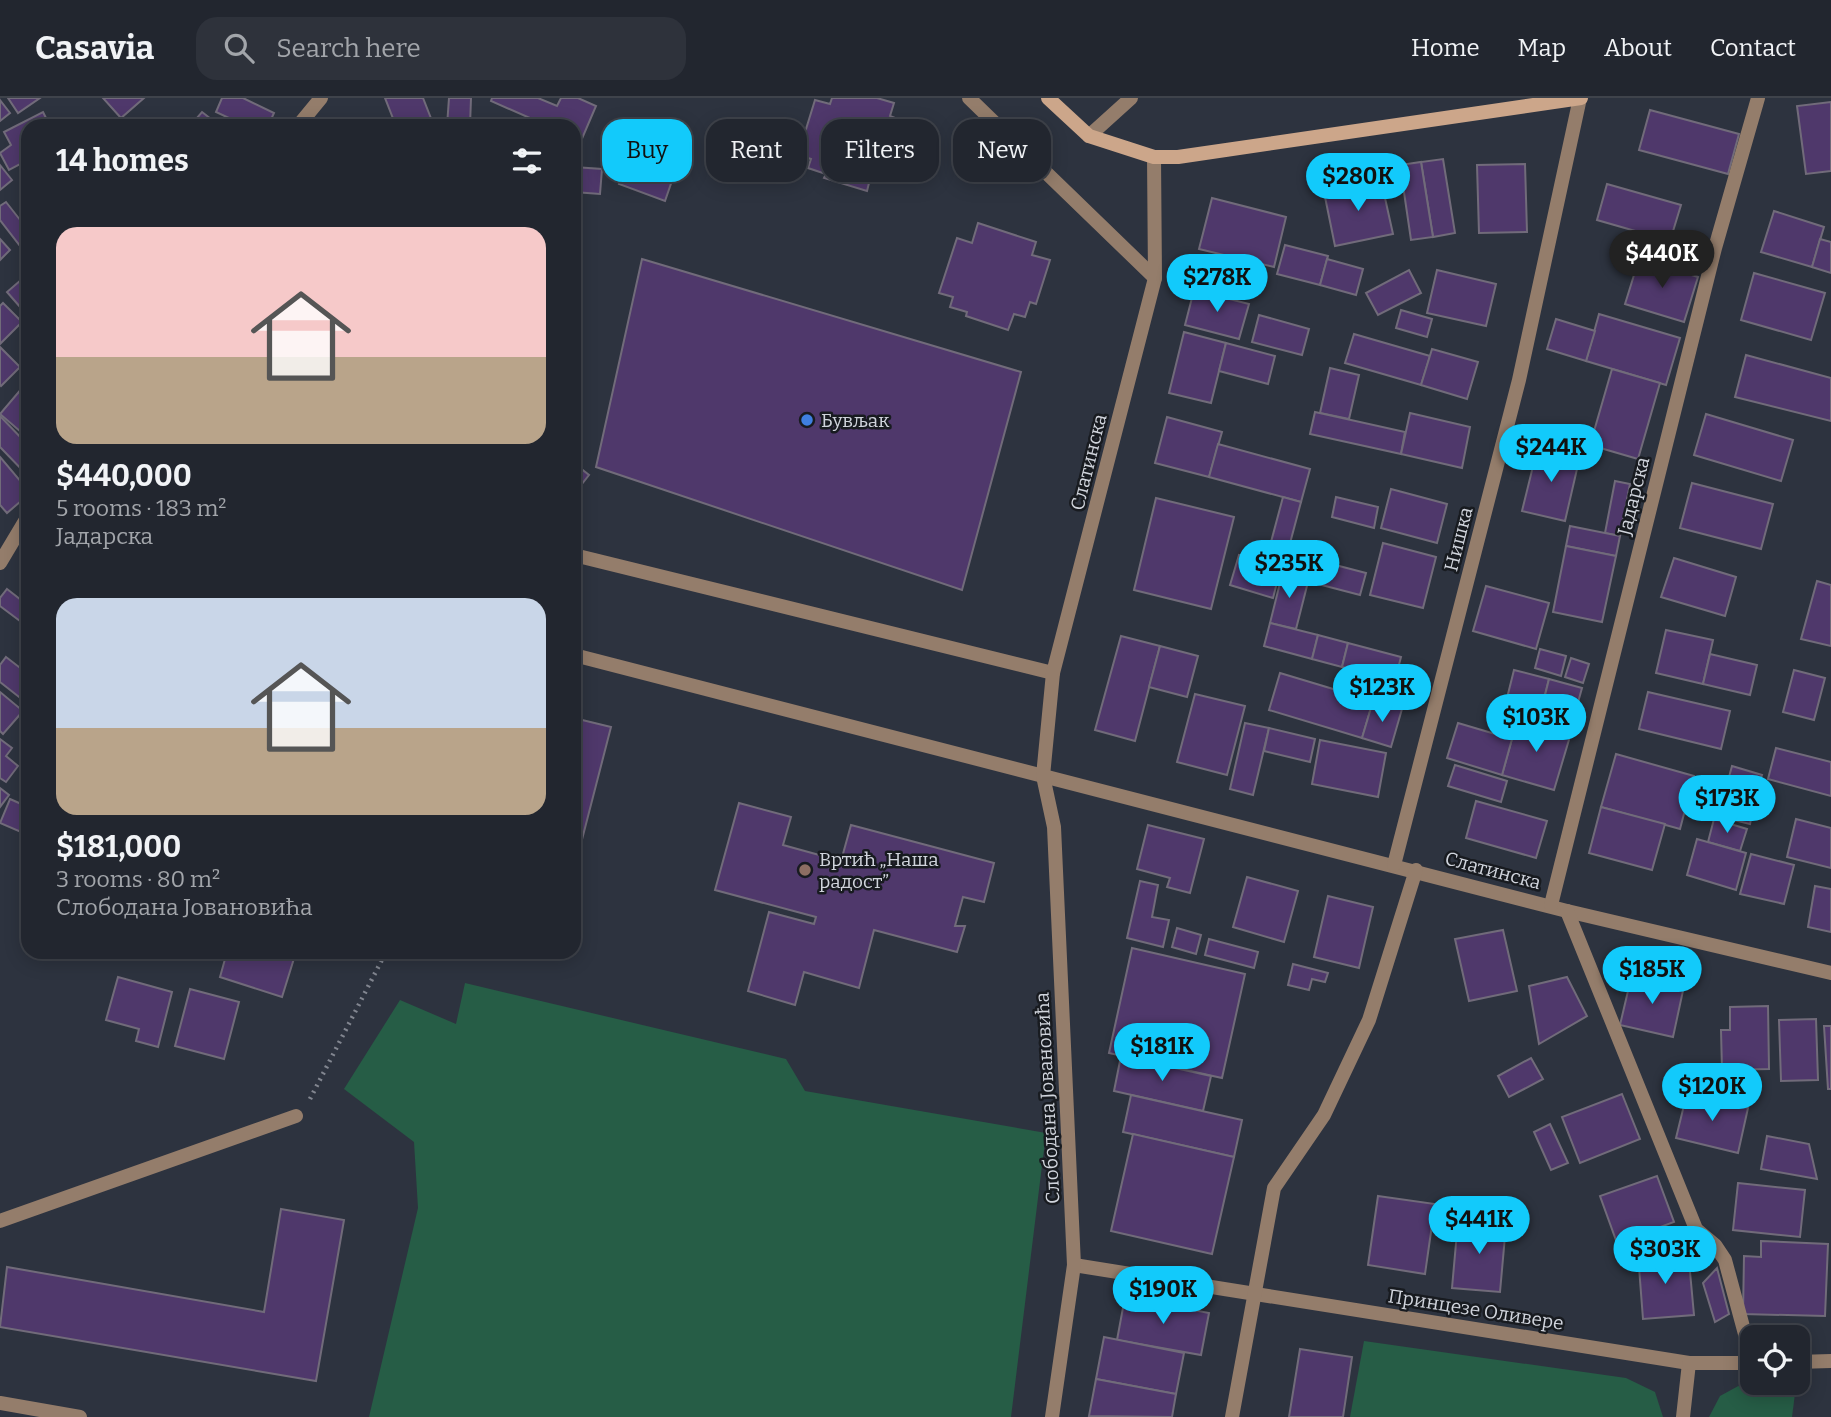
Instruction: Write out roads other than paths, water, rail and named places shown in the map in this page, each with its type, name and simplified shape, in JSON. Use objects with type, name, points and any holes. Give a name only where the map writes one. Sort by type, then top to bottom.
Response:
[{"type":"street","points":[[304,119],[321,98]]},
{"type":"street","points":[[969,98],[1155,278]]},
{"type":"street","points":[[1048,98],[1089,136],[1154,157],[1178,157],[1581,98]]},
{"type":"street","points":[[1089,136],[1131,98]]},
{"type":"street","name":"Нишка","points":[[1394,864],[1519,380],[1581,98]]},
{"type":"street","name":"Јадарска","points":[[1551,905],[1715,248],[1758,98]]},
{"type":"street","name":"Слатинска","points":[[1043,776],[1053,673],[1155,278],[1154,157]]},
{"type":"street","points":[[0,563],[21,528]]},
{"type":"street","points":[[581,557],[1053,673]]},
{"type":"street","name":"Слатинска","points":[[581,657],[1394,864],[1567,911],[1831,973]]},
{"type":"street","name":"Слободана Јовановића","points":[[1043,776],[1054,827],[1074,1265],[1052,1417]]},
{"type":"street","points":[[1232,1417],[1274,1188],[1324,1115],[1369,1020],[1416,870]]},
{"type":"street","points":[[1567,911],[1696,1229],[1715,1245],[1725,1260],[1742,1325]]},
{"type":"street","points":[[0,1221],[296,1116]]},
{"type":"street","name":"Принцезе Оливере","points":[[1074,1265],[1689,1363],[1740,1361]]},
{"type":"street","points":[[1810,1361],[1831,1360]]},
{"type":"street","points":[[1683,1417],[1689,1363]]},
{"type":"street","points":[[0,1403],[80,1417]]},
{"type":"place","name":"Бувљак","points":[[807,420]]},
{"type":"place","name":"Вртић „Наша радост”","points":[[805,870]]}]
